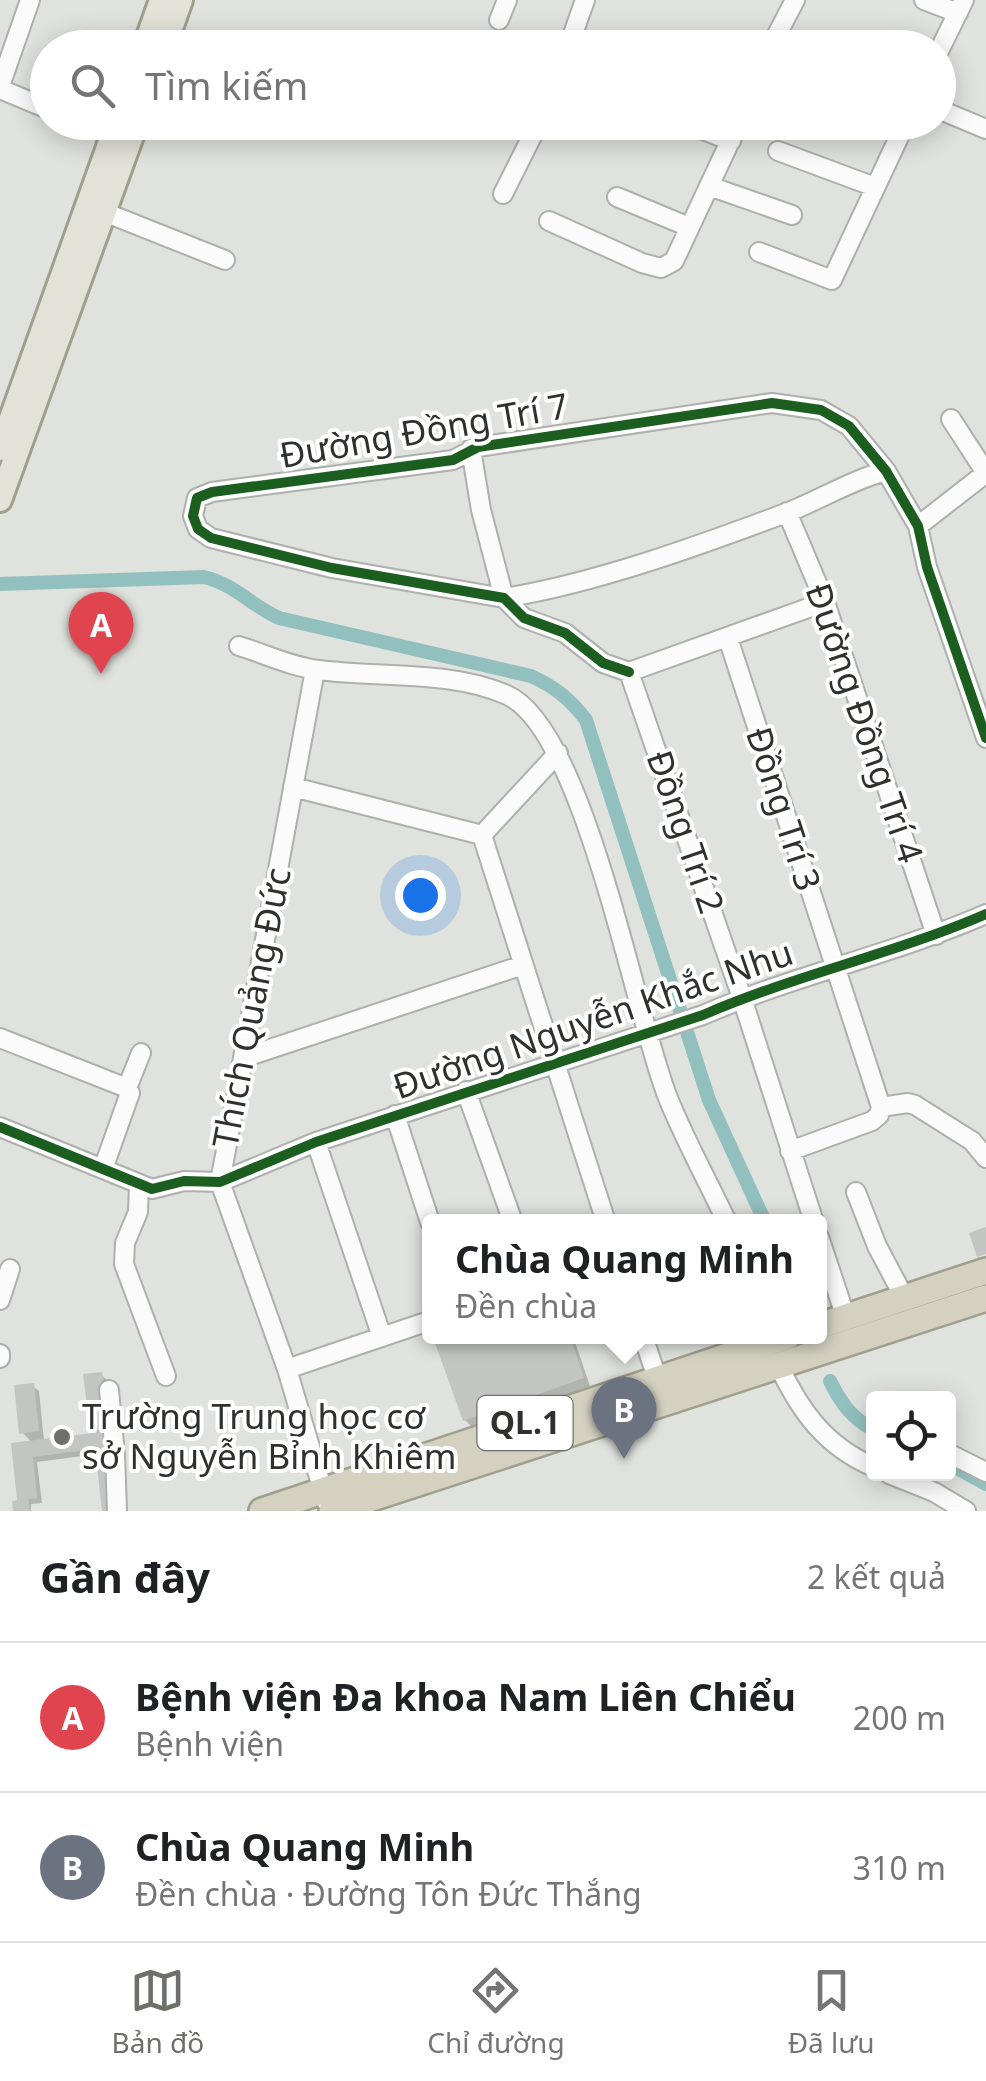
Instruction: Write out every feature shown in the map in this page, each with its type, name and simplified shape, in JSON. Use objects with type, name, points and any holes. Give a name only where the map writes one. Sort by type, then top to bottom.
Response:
[{"type":"highway","points":[[827,1324],[986,1272]]},
{"type":"highway","name":"QL.1","points":[[827,1334],[986,1298]]},
{"type":"highway","name":"QL.1","points":[[262,1511],[328,1504],[360,1506],[779,1345]]},
{"type":"highway","name":"QL.1","points":[[328,1504],[661,1390]]},
{"type":"main road","points":[[150,30],[161,0]]},
{"type":"main road","points":[[170,30],[181,0]]},
{"type":"main road","points":[[0,449],[110,140]]},
{"type":"main road","points":[[0,500],[130,140]]},
{"type":"street","points":[[30,0],[0,88],[30,101]]},
{"type":"street","points":[[499,20],[508,0]]},
{"type":"street","points":[[575,30],[586,0]]},
{"type":"street","points":[[924,0],[961,6],[949,30]]},
{"type":"street","points":[[778,30],[791,1]]},
{"type":"street","points":[[956,116],[986,129]]},
{"type":"street","points":[[504,194],[530,140]]},
{"type":"street","points":[[760,252],[832,280],[898,140]]},
{"type":"street","points":[[549,221],[642,263],[662,268],[674,261],[731,141]]},
{"type":"street","points":[[778,151],[876,187]]},
{"type":"street","points":[[709,186],[792,215]]},
{"type":"street","points":[[617,197],[689,227]]},
{"type":"street","points":[[104,212],[225,260]]},
{"type":"street","name":"Đường Đồng Trí 7","points":[[504,598],[332,568],[203,535],[194,516],[198,498],[212,492],[453,460],[471,449],[772,403],[821,410],[849,426],[886,471],[918,526],[927,567],[986,738]]},
{"type":"street","points":[[918,526],[986,473],[951,419]]},
{"type":"street","points":[[471,449],[481,510],[504,598],[524,618],[565,633],[603,664],[629,672],[825,602]]},
{"type":"street","points":[[504,598],[552,590],[604,574],[787,512],[886,471]]},
{"type":"street","name":"Đường Đồng Trí 4","points":[[787,512],[825,602],[936,936]]},
{"type":"street","name":"Đồng Trí 3","points":[[728,638],[881,1107]]},
{"type":"street","points":[[239,646],[315,670],[438,679],[494,690],[522,703],[547,732],[568,772],[653,1031],[668,1097],[723,1214]]},
{"type":"street","name":"Thích Quảng Đức","points":[[315,670],[220,1182],[287,1368],[328,1504]]},
{"type":"street","name":"Đồng Trí 2","points":[[629,672],[742,998],[811,1214]]},
{"type":"street","points":[[482,835],[558,753]]},
{"type":"street","points":[[294,787],[482,835]]},
{"type":"street","points":[[482,835],[603,1214]]},
{"type":"street","name":"Đường Nguyễn Khắc Nhu","points":[[220,1182],[316,1142],[936,936],[986,914]]},
{"type":"street","points":[[243,1058],[524,966]]},
{"type":"street","points":[[0,1038],[127,1088],[130,1093],[103,1169]]},
{"type":"street","points":[[127,1088],[141,1053]]},
{"type":"street","points":[[466,1091],[510,1214]]},
{"type":"street","points":[[790,1151],[872,1120],[881,1107],[908,1103],[972,1140],[986,1158]]},
{"type":"street","points":[[395,1116],[427,1214]]},
{"type":"street","points":[[0,1127],[152,1188],[184,1181],[220,1182]]},
{"type":"street","points":[[316,1142],[382,1336]]},
{"type":"street","points":[[139,1184],[138,1212],[125,1243],[124,1264],[166,1376]]},
{"type":"street","points":[[856,1192],[877,1246],[905,1299]]},
{"type":"street","points":[[827,1261],[846,1318]]},
{"type":"street","points":[[0,1300],[10,1270]]},
{"type":"street","points":[[287,1368],[422,1322]]},
{"type":"street","points":[[646,1344],[661,1390]]},
{"type":"street","points":[[779,1345],[804,1414],[841,1448],[866,1462]]},
{"type":"street","points":[[109,1390],[116,1511]]},
{"type":"street","points":[[956,1457],[986,1472]]},
{"type":"street","points":[[906,1481],[966,1511]]},
{"type":"building","points":[[986,1227],[986,1254],[977,1257],[969,1233]]},
{"type":"building","points":[[435,1344],[573,1344],[584,1378],[463,1421]]},
{"type":"building","points":[[102,1372],[110,1428],[90,1431],[83,1374]]},
{"type":"building","points":[[34,1383],[39,1431],[19,1434],[14,1385]]},
{"type":"building","points":[[109,1431],[119,1511],[102,1511],[95,1449],[33,1457],[37,1498],[28,1499],[30,1511],[13,1511],[12,1501],[17,1500],[11,1443]]},
{"type":"waterway","points":[[0,584],[204,577],[225,585],[279,618],[531,676],[562,694],[586,720],[709,1100],[761,1214]]},
{"type":"waterway","points":[[830,1381],[847,1409],[866,1425]]},
{"type":"waterway","points":[[956,1467],[986,1484]]},
{"type":"cycle path","points":[[629,672],[603,663],[565,633],[524,618],[504,598],[332,568],[211,538],[198,529],[193,516],[197,498],[212,492],[453,460],[478,447],[772,403],[821,410],[849,426],[886,471],[918,526],[927,567],[986,738]]},
{"type":"cycle path","points":[[0,1127],[152,1189],[184,1181],[220,1182],[316,1142],[703,1015],[986,914]]},
{"type":"place","name":"Bệnh viện Đa khoa Nam Liên Chiểu","points":[[101,674]]},
{"type":"place","name":"Trường Trung học cơ sở Nguyễn Bỉnh Khiêm","points":[[62,1437]]},
{"type":"place","name":"Chùa Quang Minh","points":[[624,1459]]}]
